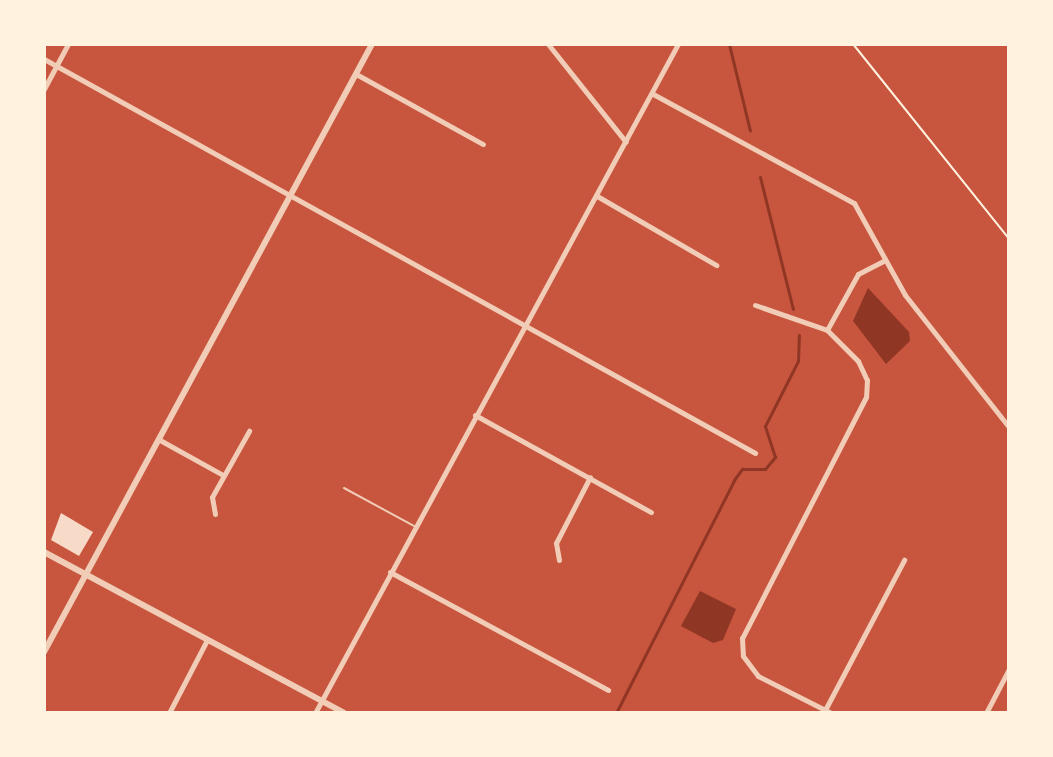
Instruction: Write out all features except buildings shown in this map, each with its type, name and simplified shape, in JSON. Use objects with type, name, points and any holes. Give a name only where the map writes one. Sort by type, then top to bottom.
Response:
[{"type":"street","points":[[44,89],[68,44]]},
{"type":"street","points":[[44,652],[372,44]]},
{"type":"street","points":[[548,44],[626,142]]},
{"type":"street","points":[[315,713],[678,44]]},
{"type":"street","points":[[44,59],[755,453]]},
{"type":"street","points":[[356,74],[483,144]]},
{"type":"street","points":[[653,94],[854,203],[884,261],[1009,427]]},
{"type":"street","points":[[597,196],[716,265]]},
{"type":"street","points":[[827,330],[858,274],[884,261]]},
{"type":"street","points":[[755,305],[827,330],[858,361],[867,380],[866,397],[746,628],[741,647],[747,665],[828,712],[904,560]]},
{"type":"street","points":[[475,415],[651,512]]},
{"type":"street","points":[[215,514],[212,497],[249,431]]},
{"type":"street","points":[[158,439],[223,475]]},
{"type":"street","points":[[559,560],[556,543],[590,477]]},
{"type":"street","points":[[44,552],[344,713]]},
{"type":"street","points":[[390,572],[608,690]]},
{"type":"street","points":[[169,713],[207,640]]},
{"type":"street","points":[[986,713],[1009,669]]},
{"type":"lane","points":[[344,488],[415,526]]},
{"type":"path","points":[[853,44],[1009,239]]},
{"type":"shaded area","points":[[868,288],[909,332],[910,341],[886,364],[853,321]]},
{"type":"shaded area","points":[[700,591],[736,609],[723,640],[713,643],[681,626]]},
{"type":"waterway","points":[[729,44],[750,131]]},
{"type":"waterway","points":[[760,177],[793,309]]},
{"type":"waterway","points":[[616,713],[734,480],[742,469],[765,469],[775,457],[765,426],[798,361],[799,335]]}]
